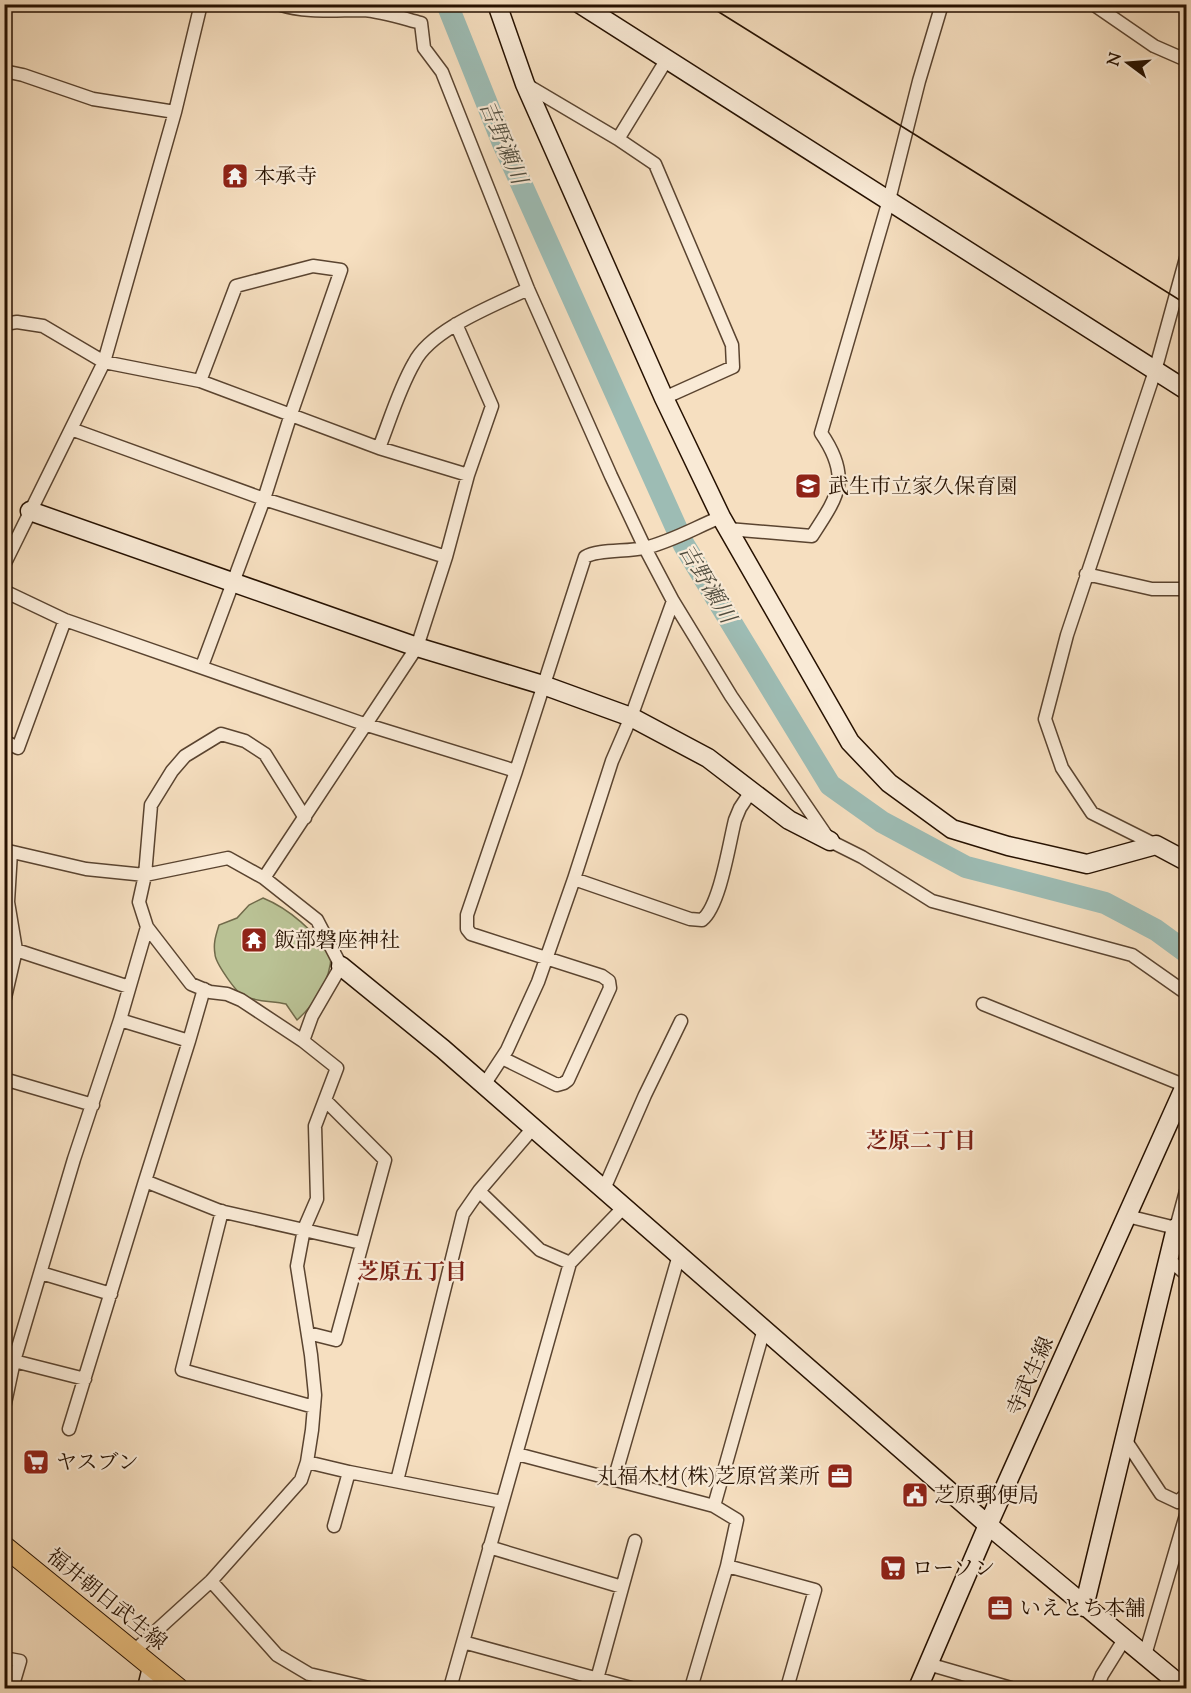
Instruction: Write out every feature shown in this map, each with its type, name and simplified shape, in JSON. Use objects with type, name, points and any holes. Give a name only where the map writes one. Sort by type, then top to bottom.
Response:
[{"type":"main road","name":"福井朝日武生線","points":[[4,1546],[178,1689]]},
{"type":"street","points":[[4,565],[105,362],[175,112],[201,4]]},
{"type":"street","points":[[278,4],[295,9],[330,12],[364,10],[421,23],[424,48],[442,72],[528,289],[610,476],[645,548],[673,601],[731,696],[830,841]]},
{"type":"street","points":[[496,4],[525,84],[664,398],[725,523],[850,742],[889,783],[952,830],[1008,846],[1087,864],[1156,845]]},
{"type":"street","points":[[580,4],[1186,390]]},
{"type":"street","points":[[502,1058],[557,1085],[564,1083],[568,1080],[610,988],[609,981],[602,976],[471,934],[466,923],[585,557],[592,552],[612,553],[645,548],[693,529],[725,523],[812,536],[835,500],[839,483],[837,463],[831,448],[821,434],[889,201],[919,81],[942,4]]},
{"type":"street","points":[[1093,4],[1154,45],[1186,60]]},
{"type":"street","points":[[618,139],[667,59]]},
{"type":"street","points":[[4,71],[23,75],[93,99],[175,112]]},
{"type":"street","points":[[525,84],[618,139],[655,164],[732,345],[733,367],[664,398]]},
{"type":"street","points":[[1186,258],[1155,371],[1067,635],[1046,719],[1062,768],[1092,813],[1186,861]]},
{"type":"street","points":[[200,381],[236,286],[314,266],[341,270],[264,499],[202,666]]},
{"type":"street","points":[[379,448],[414,362],[427,346],[456,324],[528,289]]},
{"type":"street","points":[[4,324],[16,322],[43,326],[105,362],[200,381],[379,448],[468,476]]},
{"type":"street","points":[[264,878],[417,647],[446,557],[468,476],[492,406],[456,324]]},
{"type":"street","points":[[71,429],[264,499],[446,557]]},
{"type":"street","points":[[30,511],[417,647],[543,685],[631,717],[708,758],[789,820],[862,856],[932,901],[1132,955],[1186,993]]},
{"type":"street","points":[[1086,574],[1152,589],[1186,589]]},
{"type":"street","points":[[4,591],[65,620],[364,724],[516,771]]},
{"type":"street","points":[[484,1085],[502,1058],[538,982],[612,761],[631,717],[673,601]]},
{"type":"street","points":[[4,741],[18,748],[65,620]]},
{"type":"street","points":[[134,1651],[211,1581],[300,1480],[307,1462],[315,1395],[297,1266],[304,1229],[317,1199],[315,1126],[337,1068],[303,1041],[241,1000],[191,984],[147,927],[139,902],[145,874],[151,805],[172,771],[185,756],[221,734],[245,741],[265,754],[305,818]]},
{"type":"street","points":[[574,879],[690,919],[702,920],[708,915],[715,902],[735,820],[752,790]]},
{"type":"street","points":[[4,1002],[16,950],[8,902],[8,851],[86,870],[145,874],[228,858],[264,878],[316,920],[341,966],[484,1085],[988,1525],[1184,1689]]},
{"type":"street","points":[[4,1408],[14,1361],[40,1273],[147,927]]},
{"type":"street","points":[[16,950],[129,987]]},
{"type":"street","points":[[303,1041],[312,1016],[341,966]]},
{"type":"street","points":[[69,1429],[204,989]]},
{"type":"street","points":[[983,1004],[1186,1085]]},
{"type":"street","points":[[120,1020],[189,1041]]},
{"type":"street","points":[[604,1189],[645,1095],[681,1021]]},
{"type":"street","points":[[4,1079],[93,1105]]},
{"type":"street","name":"寺武生線","points":[[918,1689],[988,1525],[1186,1085]]},
{"type":"street","points":[[308,1333],[336,1340],[385,1160],[325,1100]]},
{"type":"street","points":[[397,1481],[462,1214],[533,1128]]},
{"type":"street","points":[[145,1181],[222,1211],[361,1243]]},
{"type":"street","points":[[479,1191],[540,1251],[570,1263]]},
{"type":"street","points":[[1084,1606],[1167,1258],[1186,1191]]},
{"type":"street","points":[[450,1689],[570,1263],[624,1207]]},
{"type":"street","points":[[222,1211],[183,1370],[314,1407]]},
{"type":"street","points":[[1127,1216],[1176,1228]]},
{"type":"street","points":[[614,1480],[680,1255]]},
{"type":"street","points":[[1167,1258],[1186,1274]]},
{"type":"street","points":[[40,1273],[111,1294]]},
{"type":"street","points":[[714,1506],[764,1329]]},
{"type":"street","points":[[14,1361],[85,1378]]},
{"type":"street","points":[[1124,1438],[1161,1494],[1178,1502],[1186,1494]]},
{"type":"street","points":[[517,1454],[714,1506],[737,1520],[727,1566],[691,1689]]},
{"type":"street","points":[[307,1462],[502,1502]]},
{"type":"street","points":[[334,1526],[350,1472]]},
{"type":"street","points":[[1145,1655],[1186,1515]]},
{"type":"street","points":[[597,1679],[635,1541]]},
{"type":"street","points":[[489,1547],[622,1587]]},
{"type":"street","points":[[727,1566],[815,1590],[787,1689]]},
{"type":"street","points":[[211,1581],[277,1655],[309,1674],[369,1689]]},
{"type":"street","points":[[1097,1689],[1102,1675],[1125,1638]]},
{"type":"street","points":[[463,1642],[631,1689]]},
{"type":"street","points":[[4,1658],[20,1661],[12,1689]]},
{"type":"street","points":[[928,1664],[1011,1689]]},
{"type":"street","points":[[147,1689],[152,1667]]},
{"type":"green space","points":[[263,898],[283,908],[301,922],[331,956],[325,982],[309,1007],[297,1020],[286,1004],[254,999],[240,994],[226,977],[216,958],[214,950],[219,925],[237,918],[249,905]]},
{"type":"waterway","name":"吉野瀬川","points":[[447,4],[502,141],[684,545],[830,785],[882,822],[966,867],[1105,903],[1156,930],[1186,952]]},
{"type":"tram line","points":[[706,4],[1186,304]]},
{"type":"place","name":"本承寺","points":[[235,176]]},
{"type":"place","name":"武生市立家久保育園","points":[[808,486]]},
{"type":"place","name":"飯部磐座神社","points":[[254,940]]},
{"type":"place","name":"ヤスブン","points":[[36,1462]]},
{"type":"place","name":"丸福木材(株)芝原営業所","points":[[840,1476]]},
{"type":"place","name":"芝原郵便局","points":[[915,1495]]},
{"type":"place","name":"ローソン","points":[[893,1568]]},
{"type":"place","name":"いえとち本舗","points":[[1000,1608]]},
{"type":"district","name":"芝原二丁目","points":[[921,1140]]},
{"type":"district","name":"芝原五丁目","points":[[412,1271]]}]
